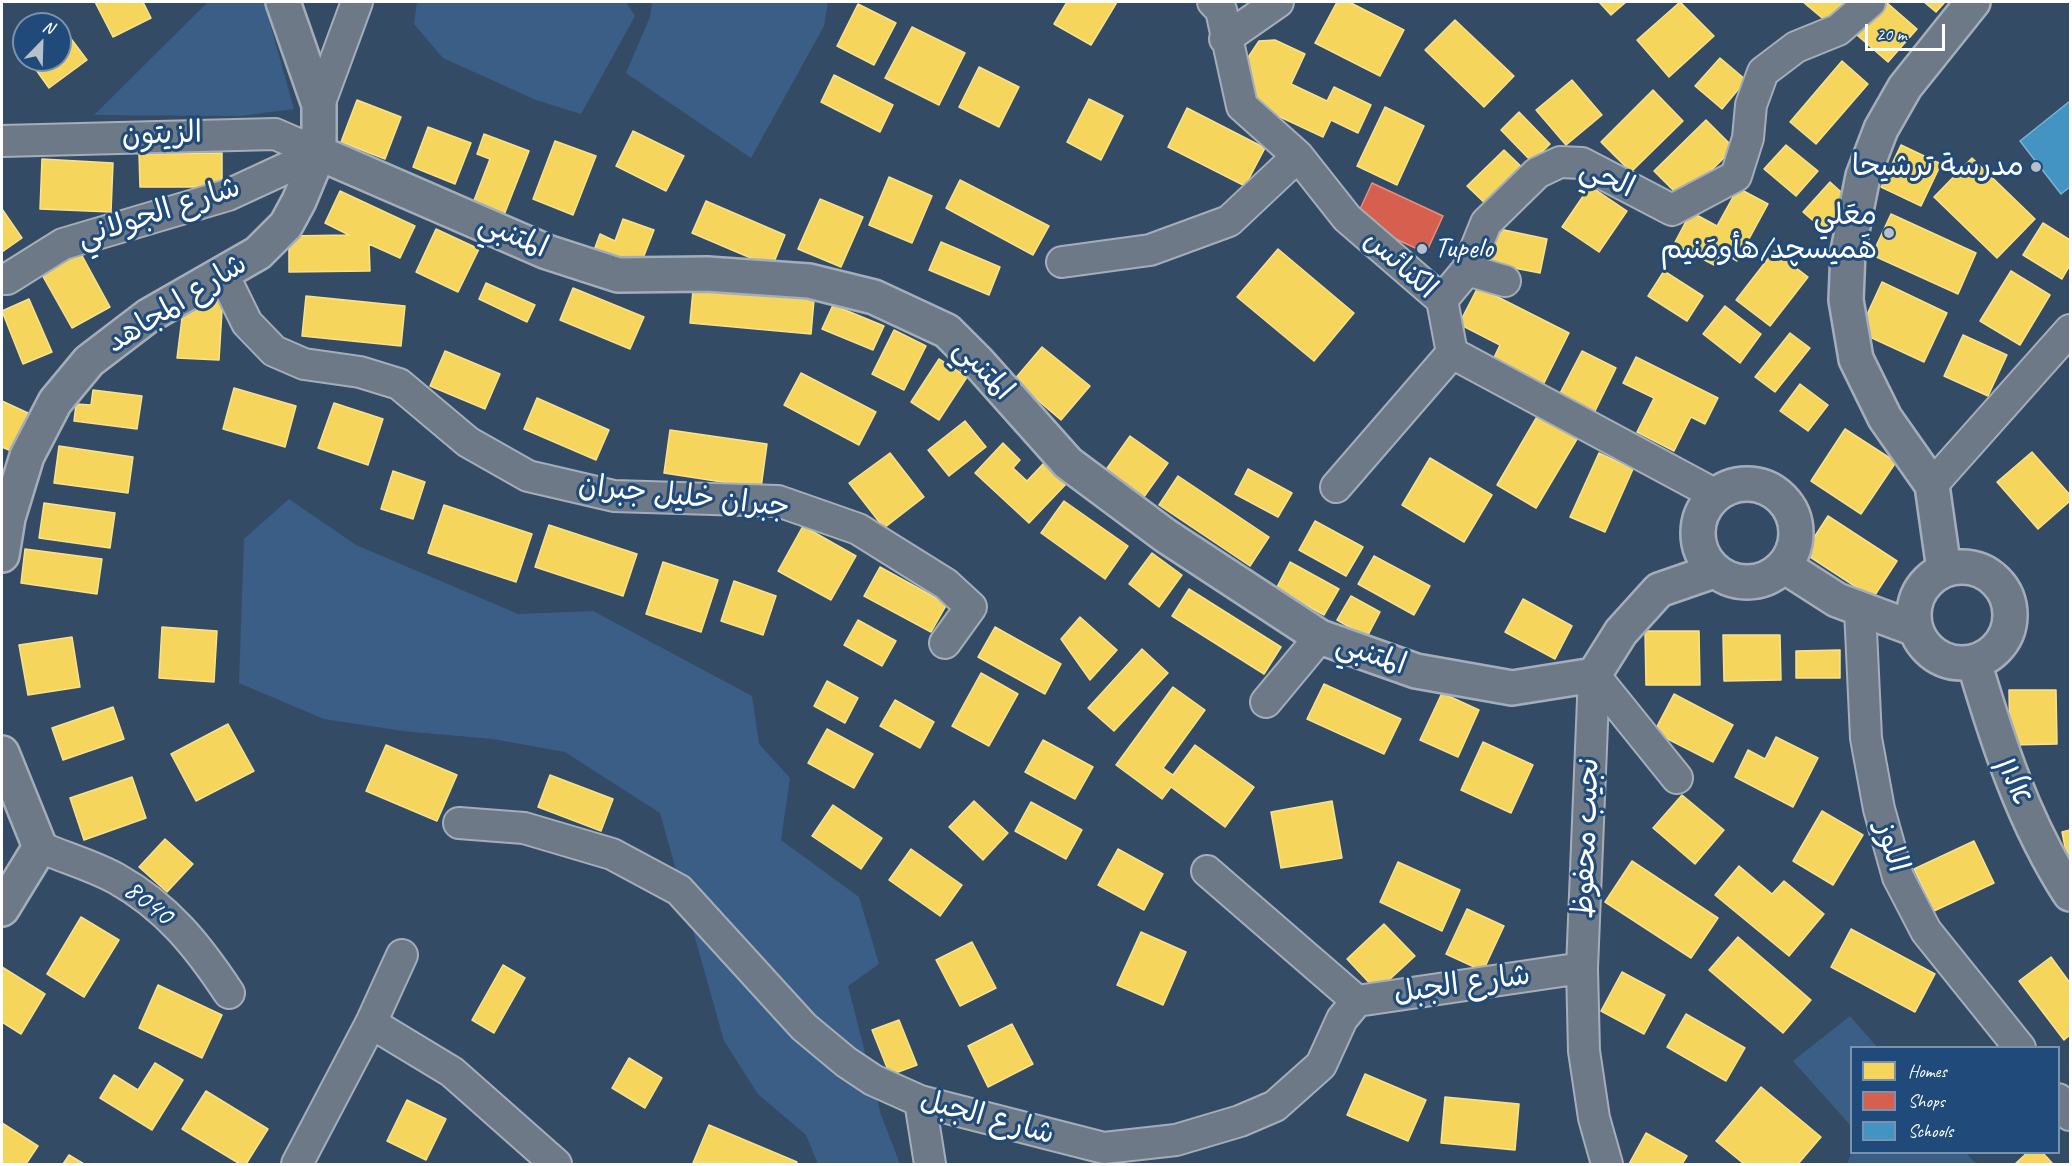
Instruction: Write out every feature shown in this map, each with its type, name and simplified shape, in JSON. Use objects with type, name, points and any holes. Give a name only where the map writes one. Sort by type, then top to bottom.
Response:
[{"type":"street","points":[[283,2],[319,105],[319,153]]},
{"type":"street","points":[[319,105],[357,2]]},
{"type":"street","name":"الكنائس","points":[[1213,2],[1221,10],[1225,39],[1242,106],[1298,156],[1347,218],[1442,300],[1452,353]]},
{"type":"street","points":[[1225,39],[1278,2]]},
{"type":"street","name":"الحي","points":[[1442,300],[1467,270],[1486,223],[1537,173],[1560,162],[1582,163],[1672,210],[1736,176],[1748,138],[1751,105],[1763,72],[1797,47],[1838,30],[1870,2]]},
{"type":"street","points":[[1944,570],[1932,485],[1885,418],[1856,359],[1846,300],[1848,251],[1863,176],[1881,129],[1905,87],[1973,2]]},
{"type":"street","name":"الزيتون","points":[[2,141],[275,134],[319,153]]},
{"type":"street","name":"شارع المجاهد","points":[[2,555],[8,518],[27,456],[55,402],[88,362],[148,316],[258,253],[286,225],[319,153]]},
{"type":"street","name":"شارع الجولاني","points":[[2,279],[7,279],[63,244],[228,195],[319,153]]},
{"type":"street","name":"المتنبي","points":[[319,153],[547,252],[618,275],[708,274],[809,281],[874,297],[947,331],[978,362],[1068,463],[1166,536],[1320,637],[1416,671],[1512,688],[1594,675]]},
{"type":"street","points":[[1062,262],[1150,250],[1229,221],[1298,156]]},
{"type":"street","points":[[1467,270],[1505,281]]},
{"type":"street","name":"جبران خليل جبران","points":[[224,274],[247,323],[274,351],[304,364],[360,372],[399,384],[468,442],[528,476],[614,496],[778,501],[858,529],[946,584],[971,607],[945,643]]},
{"type":"street","points":[[1932,485],[2065,342]]},
{"type":"street","points":[[1336,487],[1452,353],[1716,495]]},
{"type":"street","points":[[1745,484],[1761,486],[1776,494],[1787,505],[1795,520],[1796,536],[1793,552],[1784,566],[1769,578],[1750,583],[1731,581],[1714,571],[1703,558],[1698,532],[1704,507],[1716,495],[1730,487],[1745,484]]},
{"type":"street","points":[[1784,566],[1837,600],[1915,629]]},
{"type":"street","points":[[1959,566],[1982,571],[2001,586],[2008,600],[2011,615],[2004,638],[1989,656],[1974,662],[1959,664],[1945,660],[1922,642],[1915,629],[1913,615],[1922,587],[1944,570],[1959,566]]},
{"type":"street","name":"نجيب محفوظ","points":[[1607,1164],[1594,1118],[1584,1051],[1582,968],[1594,675],[1621,632],[1659,590],[1714,571]]},
{"type":"street","name":"اللوز","points":[[1860,609],[1866,738],[1879,809],[1898,877],[1926,931],[2019,1046]]},
{"type":"street","points":[[1266,702],[1320,637]]},
{"type":"street","name":"אלון","points":[[1974,662],[2003,758],[2051,864],[2070,894]]},
{"type":"street","points":[[1594,675],[1677,778]]},
{"type":"street","points":[[2,753],[40,848],[2,909]]},
{"type":"street","name":"شارع الجبل","points":[[459,823],[524,828],[612,854],[679,890],[804,1027],[846,1062],[873,1080],[920,1101],[1104,1148],[1176,1140],[1240,1121],[1275,1106],[1321,1065],[1342,1019],[1357,1000],[1582,968]]},
{"type":"street","name":"8040","points":[[40,848],[115,878],[152,901],[198,947],[229,993]]},
{"type":"street","points":[[1207,871],[1357,1000]]},
{"type":"street","points":[[297,1164],[371,1023],[402,955]]},
{"type":"street","points":[[371,1023],[452,1072],[556,1164]]},
{"type":"street","points":[[920,1101],[930,1164]]},
{"type":"street","points":[[2060,1102],[2070,1115]]},
{"type":"shaded area","points":[[208,2],[264,2],[294,109],[240,116],[94,115]]},
{"type":"shaded area","points":[[417,2],[626,2],[635,16],[581,114],[536,100],[443,58],[414,24]]},
{"type":"shaded area","points":[[652,2],[828,2],[824,26],[751,158],[626,73],[650,17]]},
{"type":"shaded area","points":[[289,499],[356,545],[518,614],[593,611],[752,696],[759,744],[790,778],[781,840],[859,897],[879,964],[848,986],[881,1115],[900,1164],[818,1164],[806,1135],[758,1094],[724,1041],[660,813],[565,752],[493,739],[403,731],[324,719],[239,683],[244,539]]},
{"type":"shaded area","points":[[1850,1016],[1876,1046],[1850,1046],[1850,1125],[1793,1061]]},
{"type":"shaded area","points":[[1851,1154],[1967,1154],[1976,1164],[1847,1164]]},
{"type":"building: Homes","points":[[95,2],[143,2],[151,18],[113,37]]},
{"type":"building: Homes","points":[[1067,2],[1117,2],[1091,45],[1054,24]]},
{"type":"building: Homes","points":[[1337,2],[1349,2],[1404,30],[1380,76],[1315,43]]},
{"type":"building: Homes","points":[[1599,2],[1626,2],[1611,15]]},
{"type":"building: Homes","points":[[1680,2],[1714,36],[1669,77],[1637,40]]},
{"type":"building: Homes","points":[[1803,2],[1855,2],[1833,27]]},
{"type":"building: Homes","points":[[1886,2],[1917,29],[1888,62],[1857,35]]},
{"type":"building: Homes","points":[[1924,2],[1945,2],[1936,12]]},
{"type":"building: Homes","points":[[858,4],[896,23],[874,65],[837,46]]},
{"type":"building: Homes","points":[[1455,20],[1514,76],[1484,107],[1425,50]]},
{"type":"building: Homes","points":[[912,27],[965,53],[939,105],[885,78]]},
{"type":"building: Homes","points":[[72,40],[87,60],[72,71]]},
{"type":"building: Homes","points":[[1275,40],[1305,54],[1291,84],[1327,101],[1334,87],[1371,105],[1358,133],[1331,120],[1323,137],[1246,101],[1239,71],[1259,41]]},
{"type":"building: Homes","points":[[1720,58],[1746,80],[1722,109],[1695,86]]},
{"type":"building: Homes","points":[[1842,61],[1868,84],[1816,144],[1790,122]]},
{"type":"building: Homes","points":[[979,67],[1019,87],[999,127],[959,107]]},
{"type":"building: Homes","points":[[38,72],[71,72],[49,88]]},
{"type":"building: Homes","points":[[834,75],[893,105],[880,132],[821,102]]},
{"type":"building: Homes","points":[[1572,80],[1602,115],[1566,145],[1536,110]]},
{"type":"building: Homes","points":[[1653,90],[1683,121],[1631,172],[1601,142]]},
{"type":"building: Homes","points":[[1089,99],[1123,116],[1101,160],[1067,142]]},
{"type":"building: Homes","points":[[357,100],[401,117],[385,159],[341,142]]},
{"type":"building: Homes","points":[[1385,107],[1424,126],[1397,185],[1357,166]]},
{"type":"building: Homes","points":[[1187,108],[1265,148],[1245,186],[1168,147]]},
{"type":"building: Homes","points":[[1519,112],[1550,144],[1532,162],[1501,130]]},
{"type":"building: Homes","points":[[1706,120],[1734,148],[1682,199],[1654,171]]},
{"type":"building: Homes","points":[[428,127],[471,143],[455,184],[413,167]]},
{"type":"building: Homes","points":[[633,131],[684,156],[666,191],[616,166]]},
{"type":"building: Homes","points":[[484,134],[529,151],[504,215],[473,203],[490,159],[477,154]]},
{"type":"building: Homes","points":[[555,141],[596,156],[573,215],[533,199]]},
{"type":"building: Homes","points":[[1786,145],[1818,171],[1796,196],[1764,169]]},
{"type":"building: Homes","points":[[1901,145],[1941,164],[1921,206],[1881,187]]},
{"type":"building: Homes","points":[[1504,150],[1528,173],[1491,209],[1467,186]]},
{"type":"building: Homes","points":[[222,153],[222,187],[140,187],[139,154]]},
{"type":"building: Homes","points":[[1972,158],[2035,219],[1997,258],[1934,197]]},
{"type":"building: Homes","points":[[42,159],[113,163],[111,212],[40,209]]},
{"type":"building: Homes","points":[[889,177],[932,196],[912,243],[869,225]]},
{"type":"building: Homes","points":[[960,180],[1049,226],[1033,255],[946,208]]},
{"type":"building: Homes","points":[[1830,182],[1850,200],[1824,230],[1803,212]]},
{"type":"building: Homes","points":[[1590,186],[1627,211],[1599,252],[1562,227]]},
{"type":"building: Homes","points":[[1738,188],[1768,204],[1737,261],[1722,252],[1714,265],[1674,244],[1691,212],[1717,226]]},
{"type":"building: Homes","points":[[340,191],[415,226],[400,258],[369,244],[370,271],[289,272],[289,236],[349,235],[325,223]]},
{"type":"building: Homes","points":[[820,199],[863,217],[841,267],[798,249]]},
{"type":"building: Homes","points":[[706,201],[785,235],[772,267],[692,233]]},
{"type":"building: Homes","points":[[2,209],[22,238],[2,252]]},
{"type":"building: Homes","points":[[1891,214],[1976,253],[1958,294],[1872,255]]},
{"type":"building: Homes","points":[[623,219],[654,230],[638,271],[593,253],[600,234],[615,241]]},
{"type":"building: Homes","points":[[2043,223],[2070,240],[2070,265],[2062,279],[2023,255]]},
{"type":"building: Homes","points":[[1490,227],[1547,239],[1540,273],[1483,262]]},
{"type":"building: Homes","points":[[436,229],[479,249],[458,292],[416,272]]},
{"type":"building: Homes","points":[[941,242],[1000,267],[989,295],[929,270]]},
{"type":"building: Homes","points":[[1278,249],[1354,313],[1314,361],[1237,297]]},
{"type":"building: Homes","points":[[1774,251],[1808,277],[1770,326],[1736,300]]},
{"type":"building: Homes","points":[[80,252],[110,307],[72,328],[41,273]]},
{"type":"building: Homes","points":[[1664,271],[1703,296],[1687,321],[1648,296]]},
{"type":"building: Homes","points":[[2011,271],[2050,295],[2020,345],[1980,321]]},
{"type":"building: Homes","points":[[1882,282],[1947,313],[1924,362],[1859,332]]},
{"type":"building: Homes","points":[[486,283],[535,305],[527,322],[479,299]]},
{"type":"building: Homes","points":[[1478,287],[1569,333],[1539,393],[1489,368],[1500,345],[1459,324]]},
{"type":"building: Homes","points":[[573,288],[644,317],[630,349],[560,320]]},
{"type":"building: Homes","points":[[693,290],[814,300],[811,334],[690,323]]},
{"type":"building: Homes","points":[[223,294],[219,360],[177,358],[182,318]]},
{"type":"building: Homes","points":[[306,296],[405,306],[401,346],[302,336]]},
{"type":"building: Homes","points":[[29,299],[52,352],[23,364],[2,311]]},
{"type":"building: Homes","points":[[833,305],[884,326],[873,350],[822,329]]},
{"type":"building: Homes","points":[[1725,306],[1761,334],[1740,363],[1703,334]]},
{"type":"building: Homes","points":[[894,330],[926,346],[904,390],[872,374]]},
{"type":"building: Homes","points":[[1790,333],[1810,348],[1775,392],[1755,377]]},
{"type":"building: Homes","points":[[1963,335],[2007,355],[1988,396],[1944,376]]},
{"type":"building: Homes","points":[[1042,347],[1090,386],[1061,420],[1014,380]]},
{"type":"building: Homes","points":[[445,351],[500,374],[485,409],[430,386]]},
{"type":"building: Homes","points":[[1582,351],[1616,368],[1592,417],[1557,399]]},
{"type":"building: Homes","points":[[1636,357],[1718,398],[1705,424],[1691,417],[1674,451],[1637,432],[1654,398],[1623,383]]},
{"type":"building: Homes","points":[[939,359],[967,377],[939,420],[911,402]]},
{"type":"building: Homes","points":[[801,373],[876,412],[859,445],[784,405]]},
{"type":"building: Homes","points":[[1800,384],[1828,405],[1808,431],[1780,411]]},
{"type":"building: Homes","points":[[234,388],[296,406],[285,447],[223,429]]},
{"type":"building: Homes","points":[[93,390],[142,396],[137,429],[74,421],[76,404],[91,405]]},
{"type":"building: Homes","points":[[537,398],[609,430],[596,460],[524,429]]},
{"type":"building: Homes","points":[[2,401],[28,413],[11,451],[2,447]]},
{"type":"building: Homes","points":[[334,403],[383,419],[368,465],[318,448]]},
{"type":"building: Homes","points":[[1538,415],[1577,439],[1536,508],[1497,485]]},
{"type":"building: Homes","points":[[965,421],[986,447],[949,476],[928,450]]},
{"type":"building: Homes","points":[[1845,429],[1896,462],[1861,514],[1811,481]]},
{"type":"building: Homes","points":[[670,430],[767,444],[761,488],[664,473]]},
{"type":"building: Homes","points":[[1130,436],[1168,463],[1141,501],[1103,474]]},
{"type":"building: Homes","points":[[1003,443],[1020,460],[1013,468],[1027,481],[1044,463],[1066,484],[1029,523],[975,473]]},
{"type":"building: Homes","points":[[59,446],[133,457],[128,493],[54,483]]},
{"type":"building: Homes","points":[[2032,452],[2070,495],[2070,501],[2038,529],[1997,482]]},
{"type":"building: Homes","points":[[890,453],[924,497],[884,528],[849,483]]},
{"type":"building: Homes","points":[[1599,453],[1633,469],[1605,532],[1570,517]]},
{"type":"building: Homes","points":[[1430,458],[1492,495],[1464,542],[1402,505]]},
{"type":"building: Homes","points":[[1248,469],[1292,493],[1278,517],[1235,494]]},
{"type":"building: Homes","points":[[393,471],[425,482],[413,519],[381,509]]},
{"type":"building: Homes","points":[[1178,476],[1269,537],[1250,566],[1159,505]]},
{"type":"building: Homes","points":[[1064,501],[1128,546],[1105,579],[1041,533]]},
{"type":"building: Homes","points":[[44,503],[115,513],[110,548],[39,538]]},
{"type":"building: Homes","points":[[444,505],[532,534],[516,582],[428,553]]},
{"type":"building: Homes","points":[[1828,516],[1897,561],[1873,598],[1804,553]]},
{"type":"building: Homes","points":[[1315,521],[1363,547],[1346,576],[1299,550]]},
{"type":"building: Homes","points":[[549,525],[637,554],[623,596],[535,567]]},
{"type":"building: Homes","points":[[803,526],[856,556],[831,600],[778,571]]},
{"type":"building: Homes","points":[[25,549],[102,559],[97,594],[21,583]]},
{"type":"building: Homes","points":[[1152,553],[1182,575],[1159,607],[1129,584]]},
{"type":"building: Homes","points":[[1374,556],[1430,586],[1414,615],[1358,584]]},
{"type":"building: Homes","points":[[663,562],[718,580],[701,632],[646,614]]},
{"type":"building: Homes","points":[[1290,562],[1339,589],[1324,615],[1276,589]]},
{"type":"building: Homes","points":[[880,567],[947,604],[931,632],[864,596]]},
{"type":"building: Homes","points":[[734,581],[776,596],[763,635],[721,621]]},
{"type":"building: Homes","points":[[1189,589],[1281,647],[1264,674],[1172,616]]},
{"type":"building: Homes","points":[[1351,596],[1380,612],[1367,637],[1337,620]]},
{"type":"building: Homes","points":[[1523,599],[1572,626],[1555,659],[1505,632]]},
{"type":"building: Homes","points":[[1080,617],[1117,650],[1090,680],[1061,639]]},
{"type":"building: Homes","points":[[858,620],[896,641],[882,666],[844,645]]},
{"type":"building: Homes","points":[[162,627],[217,631],[214,682],[159,678]]},
{"type":"building: Homes","points":[[995,627],[1061,664],[1045,694],[978,657]]},
{"type":"building: Homes","points":[[1645,631],[1699,631],[1700,685],[1646,685]]},
{"type":"building: Homes","points":[[1723,635],[1780,635],[1781,680],[1724,681]]},
{"type":"building: Homes","points":[[72,637],[80,687],[28,695],[19,645]]},
{"type":"building: Homes","points":[[1142,649],[1168,673],[1114,731],[1088,708]]},
{"type":"building: Homes","points":[[1840,650],[1840,678],[1796,678],[1796,651]]},
{"type":"building: Homes","points":[[981,673],[1018,694],[989,746],[952,726]]},
{"type":"building: Homes","points":[[827,681],[858,698],[845,723],[814,706]]},
{"type":"building: Homes","points":[[1324,684],[1401,719],[1384,754],[1307,719]]},
{"type":"building: Homes","points":[[1173,687],[1205,710],[1163,768],[1173,775],[1195,745],[1254,787],[1225,827],[1171,787],[1162,799],[1116,765]]},
{"type":"building: Homes","points":[[2009,690],[2056,690],[2057,744],[2010,745]]},
{"type":"building: Homes","points":[[1442,693],[1479,710],[1458,757],[1420,740]]},
{"type":"building: Homes","points":[[1674,694],[1733,725],[1713,762],[1654,732]]},
{"type":"building: Homes","points":[[895,700],[934,722],[920,748],[880,726]]},
{"type":"building: Homes","points":[[113,707],[124,739],[63,760],[52,728]]},
{"type":"building: Homes","points":[[228,724],[254,771],[196,801],[171,754]]},
{"type":"building: Homes","points":[[827,729],[873,754],[854,788],[808,763]]},
{"type":"building: Homes","points":[[1776,737],[1818,758],[1793,807],[1735,777],[1748,750],[1765,759]]},
{"type":"building: Homes","points":[[1043,740],[1093,767],[1075,799],[1025,772]]},
{"type":"building: Homes","points":[[1483,742],[1533,765],[1511,813],[1461,790]]},
{"type":"building: Homes","points":[[386,745],[457,775],[437,821],[366,791]]},
{"type":"building: Homes","points":[[550,775],[613,799],[601,831],[538,807]]},
{"type":"building: Homes","points":[[132,777],[146,818],[84,840],[70,798]]},
{"type":"building: Homes","points":[[1682,795],[1724,830],[1695,864],[1653,828]]},
{"type":"building: Homes","points":[[974,801],[1008,833],[983,860],[949,827]]},
{"type":"building: Homes","points":[[1332,801],[1342,858],[1281,868],[1271,812]]},
{"type":"building: Homes","points":[[1031,802],[1082,830],[1066,859],[1015,831]]},
{"type":"building: Homes","points":[[833,805],[882,838],[861,869],[812,836]]},
{"type":"building: Homes","points":[[1822,811],[1863,835],[1833,885],[1793,861]]},
{"type":"building: Homes","points":[[2070,830],[2070,872],[2062,832]]},
{"type":"building: Homes","points":[[165,839],[193,864],[167,892],[139,867]]},
{"type":"building: Homes","points":[[1974,841],[1994,883],[1934,911],[1914,869]]},
{"type":"building: Homes","points":[[911,849],[962,885],[940,916],[889,880]]},
{"type":"building: Homes","points":[[1118,849],[1163,874],[1144,910],[1098,885]]},
{"type":"building: Homes","points":[[1632,861],[1718,918],[1691,958],[1605,902]]},
{"type":"building: Homes","points":[[1398,862],[1460,890],[1442,931],[1380,902]]},
{"type":"building: Homes","points":[[1739,866],[1772,894],[1784,881],[1824,914],[1789,956],[1715,895]]},
{"type":"building: Homes","points":[[1467,909],[1504,926],[1483,971],[1446,954]]},
{"type":"building: Homes","points":[[81,917],[119,940],[84,997],[47,974]]},
{"type":"building: Homes","points":[[1384,924],[1415,956],[1377,991],[1347,959]]},
{"type":"building: Homes","points":[[1851,929],[1935,974],[1915,1012],[1831,967]]},
{"type":"building: Homes","points":[[1141,932],[1186,952],[1163,1005],[1117,985]]},
{"type":"building: Homes","points":[[1738,937],[1811,1000],[1783,1033],[1709,970]]},
{"type":"building: Homes","points":[[972,942],[996,988],[960,1006],[936,960]]},
{"type":"building: Homes","points":[[2051,957],[2070,983],[2070,1035],[2064,1040],[2019,981]]},
{"type":"building: Homes","points":[[503,965],[525,978],[494,1033],[472,1020]]},
{"type":"building: Homes","points":[[2,967],[45,994],[21,1034],[2,1022]]},
{"type":"building: Homes","points":[[1622,972],[1665,995],[1644,1034],[1601,1011]]},
{"type":"building: Homes","points":[[158,985],[222,1015],[202,1058],[139,1028]]},
{"type":"building: Homes","points":[[1686,1014],[1745,1048],[1726,1081],[1667,1047]]},
{"type":"building: Homes","points":[[899,1020],[917,1065],[890,1075],[872,1030]]},
{"type":"building: Homes","points":[[1012,1024],[1033,1064],[988,1087],[968,1046]]},
{"type":"building: Homes","points":[[629,1058],[662,1078],[645,1108],[612,1088]]},
{"type":"building: Homes","points":[[155,1063],[183,1080],[152,1130],[100,1098],[114,1075],[138,1090]]},
{"type":"building: Homes","points":[[1365,1074],[1426,1100],[1408,1141],[1347,1115]]},
{"type":"building: Homes","points":[[1761,1087],[1821,1137],[1798,1164],[1744,1164],[1716,1141]]},
{"type":"building: Homes","points":[[206,1091],[268,1129],[246,1164],[240,1164],[182,1129]]},
{"type":"building: Homes","points":[[1445,1097],[1519,1104],[1515,1150],[1441,1143]]},
{"type":"building: Homes","points":[[407,1100],[446,1119],[426,1160],[387,1141]]},
{"type":"building: Homes","points":[[2,1123],[38,1146],[26,1164],[2,1164]]},
{"type":"building: Homes","points":[[709,1125],[797,1162],[796,1164],[693,1163]]},
{"type":"building: Homes","points":[[1646,1133],[1687,1156],[1682,1164],[1629,1164]]},
{"type":"building: Homes","points":[[2026,1154],[2044,1154],[2053,1164],[2015,1164]]},
{"type":"building: Homes","points":[[69,1155],[84,1164],[63,1164]]},
{"type":"building: Shops","points":[[1372,183],[1443,216],[1426,253],[1355,220]]},
{"type":"building: Schools","points":[[2070,101],[2070,187],[2061,194],[2020,141]]},
{"type":"place","name":"مدرسة ترشيحا","points":[[2036,167]]},
{"type":"place","name":"معَلي هَميسچد/هأومَنيم","points":[[1889,233]]},
{"type":"place","name":"Tupelo","points":[[1422,249]]}]
